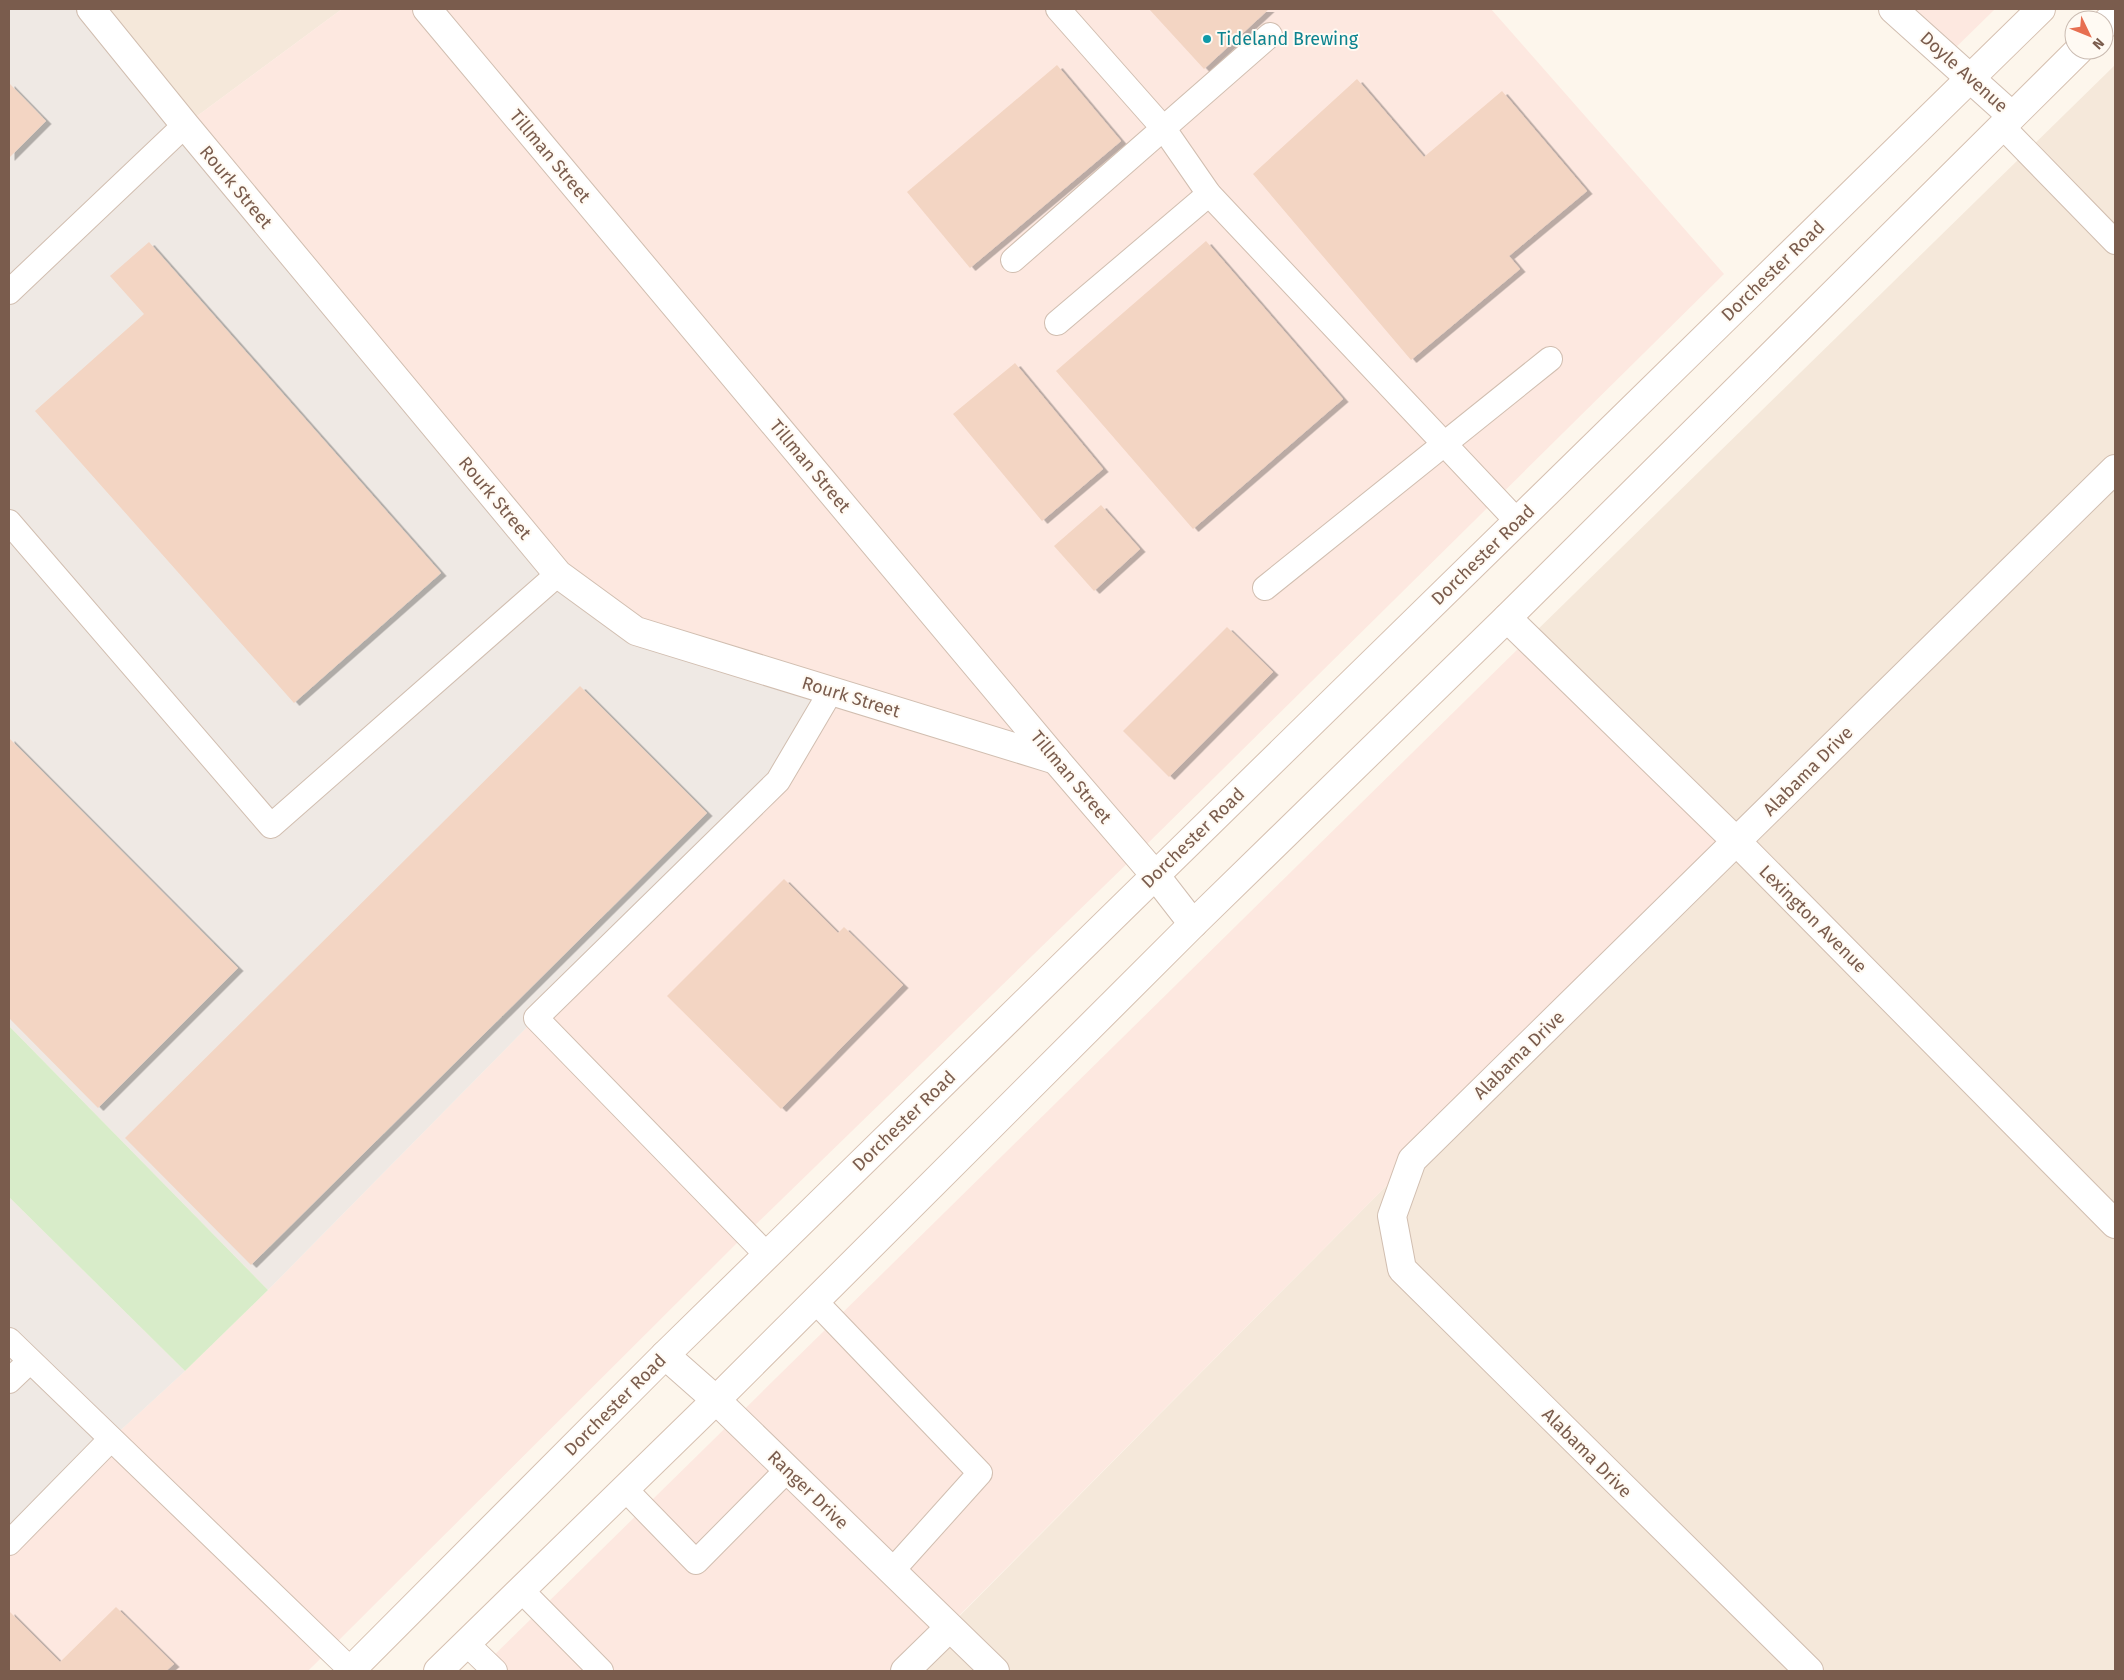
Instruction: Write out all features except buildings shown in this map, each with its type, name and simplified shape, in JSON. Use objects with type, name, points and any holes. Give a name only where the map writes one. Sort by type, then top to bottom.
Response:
[{"type":"street","name":"Rourk Street","points":[[91,9],[558,574],[636,631],[1056,760]]},
{"type":"street","name":"Tillman Street","points":[[427,9],[1056,760],[1155,875],[1193,924]]},
{"type":"street","name":"Doyle Avenue","points":[[1893,9],[1971,78],[2007,121]]},
{"type":"street","name":"Dorchester Road","points":[[351,1671],[767,1254],[2041,9]]},
{"type":"street","points":[[438,1671],[716,1400],[1193,924],[1507,618],[2069,60]]},
{"type":"street","name":"Alabama Drive","points":[[1809,1671],[1402,1269],[1392,1216],[1412,1160],[2115,469]]},
{"type":"street","name":"Lexington Avenue","points":[[1507,618],[1737,842],[2115,1224]]},
{"type":"street","name":"Ranger Drive","points":[[665,1355],[716,1400],[995,1671]]},
{"type":"street","points":[[905,1671],[949,1628]]},
{"type":"lane","points":[[1058,9],[1164,129],[1209,194],[1517,521]]},
{"type":"lane","points":[[1013,260],[1270,35]]},
{"type":"lane","points":[[2007,121],[2115,242]]},
{"type":"lane","points":[[9,292],[185,125]]},
{"type":"lane","points":[[1058,323],[1209,194]]},
{"type":"lane","points":[[1265,588],[1550,359]]},
{"type":"lane","points":[[9,522],[272,826],[558,574]]},
{"type":"lane","points":[[767,1254],[536,1018],[778,781],[831,691]]},
{"type":"lane","points":[[815,1302],[980,1473],[892,1570]]},
{"type":"lane","points":[[9,1340],[351,1671]]},
{"type":"lane","points":[[9,1381],[30,1360]]},
{"type":"lane","points":[[9,1543],[111,1439]]},
{"type":"lane","points":[[625,1489],[696,1562],[788,1470]]},
{"type":"lane","points":[[521,1590],[598,1670]]},
{"type":"lane","points":[[467,1644],[495,1671]]},
{"type":"shaded area","points":[[9,9],[91,9],[558,574],[636,631],[831,691],[778,781],[536,1018],[268,1290],[9,1026]]},
{"type":"shaded area","points":[[91,9],[342,9],[185,125]]},
{"type":"shaded area","points":[[342,9],[1491,9],[1724,274],[1137,854],[747,1233],[308,1671],[9,1671],[9,1543],[111,1439],[185,1371],[268,1290],[536,1018],[636,631],[558,574],[185,125]]},
{"type":"shaded area","points":[[1893,9],[1995,9],[1947,56]]},
{"type":"shaded area","points":[[2115,65],[2115,1671],[905,1671],[1412,1160],[1528,639]]},
{"type":"shaded area","points":[[1528,639],[1737,842],[1412,1160],[904,1671],[478,1671]]},
{"type":"shaded area","points":[[9,1197],[185,1371],[111,1439],[9,1543]]},
{"type":"green space","points":[[9,1026],[268,1290],[185,1371],[9,1197]]},
{"type":"place","name":"Tideland Brewing","points":[[1207,39]]}]
